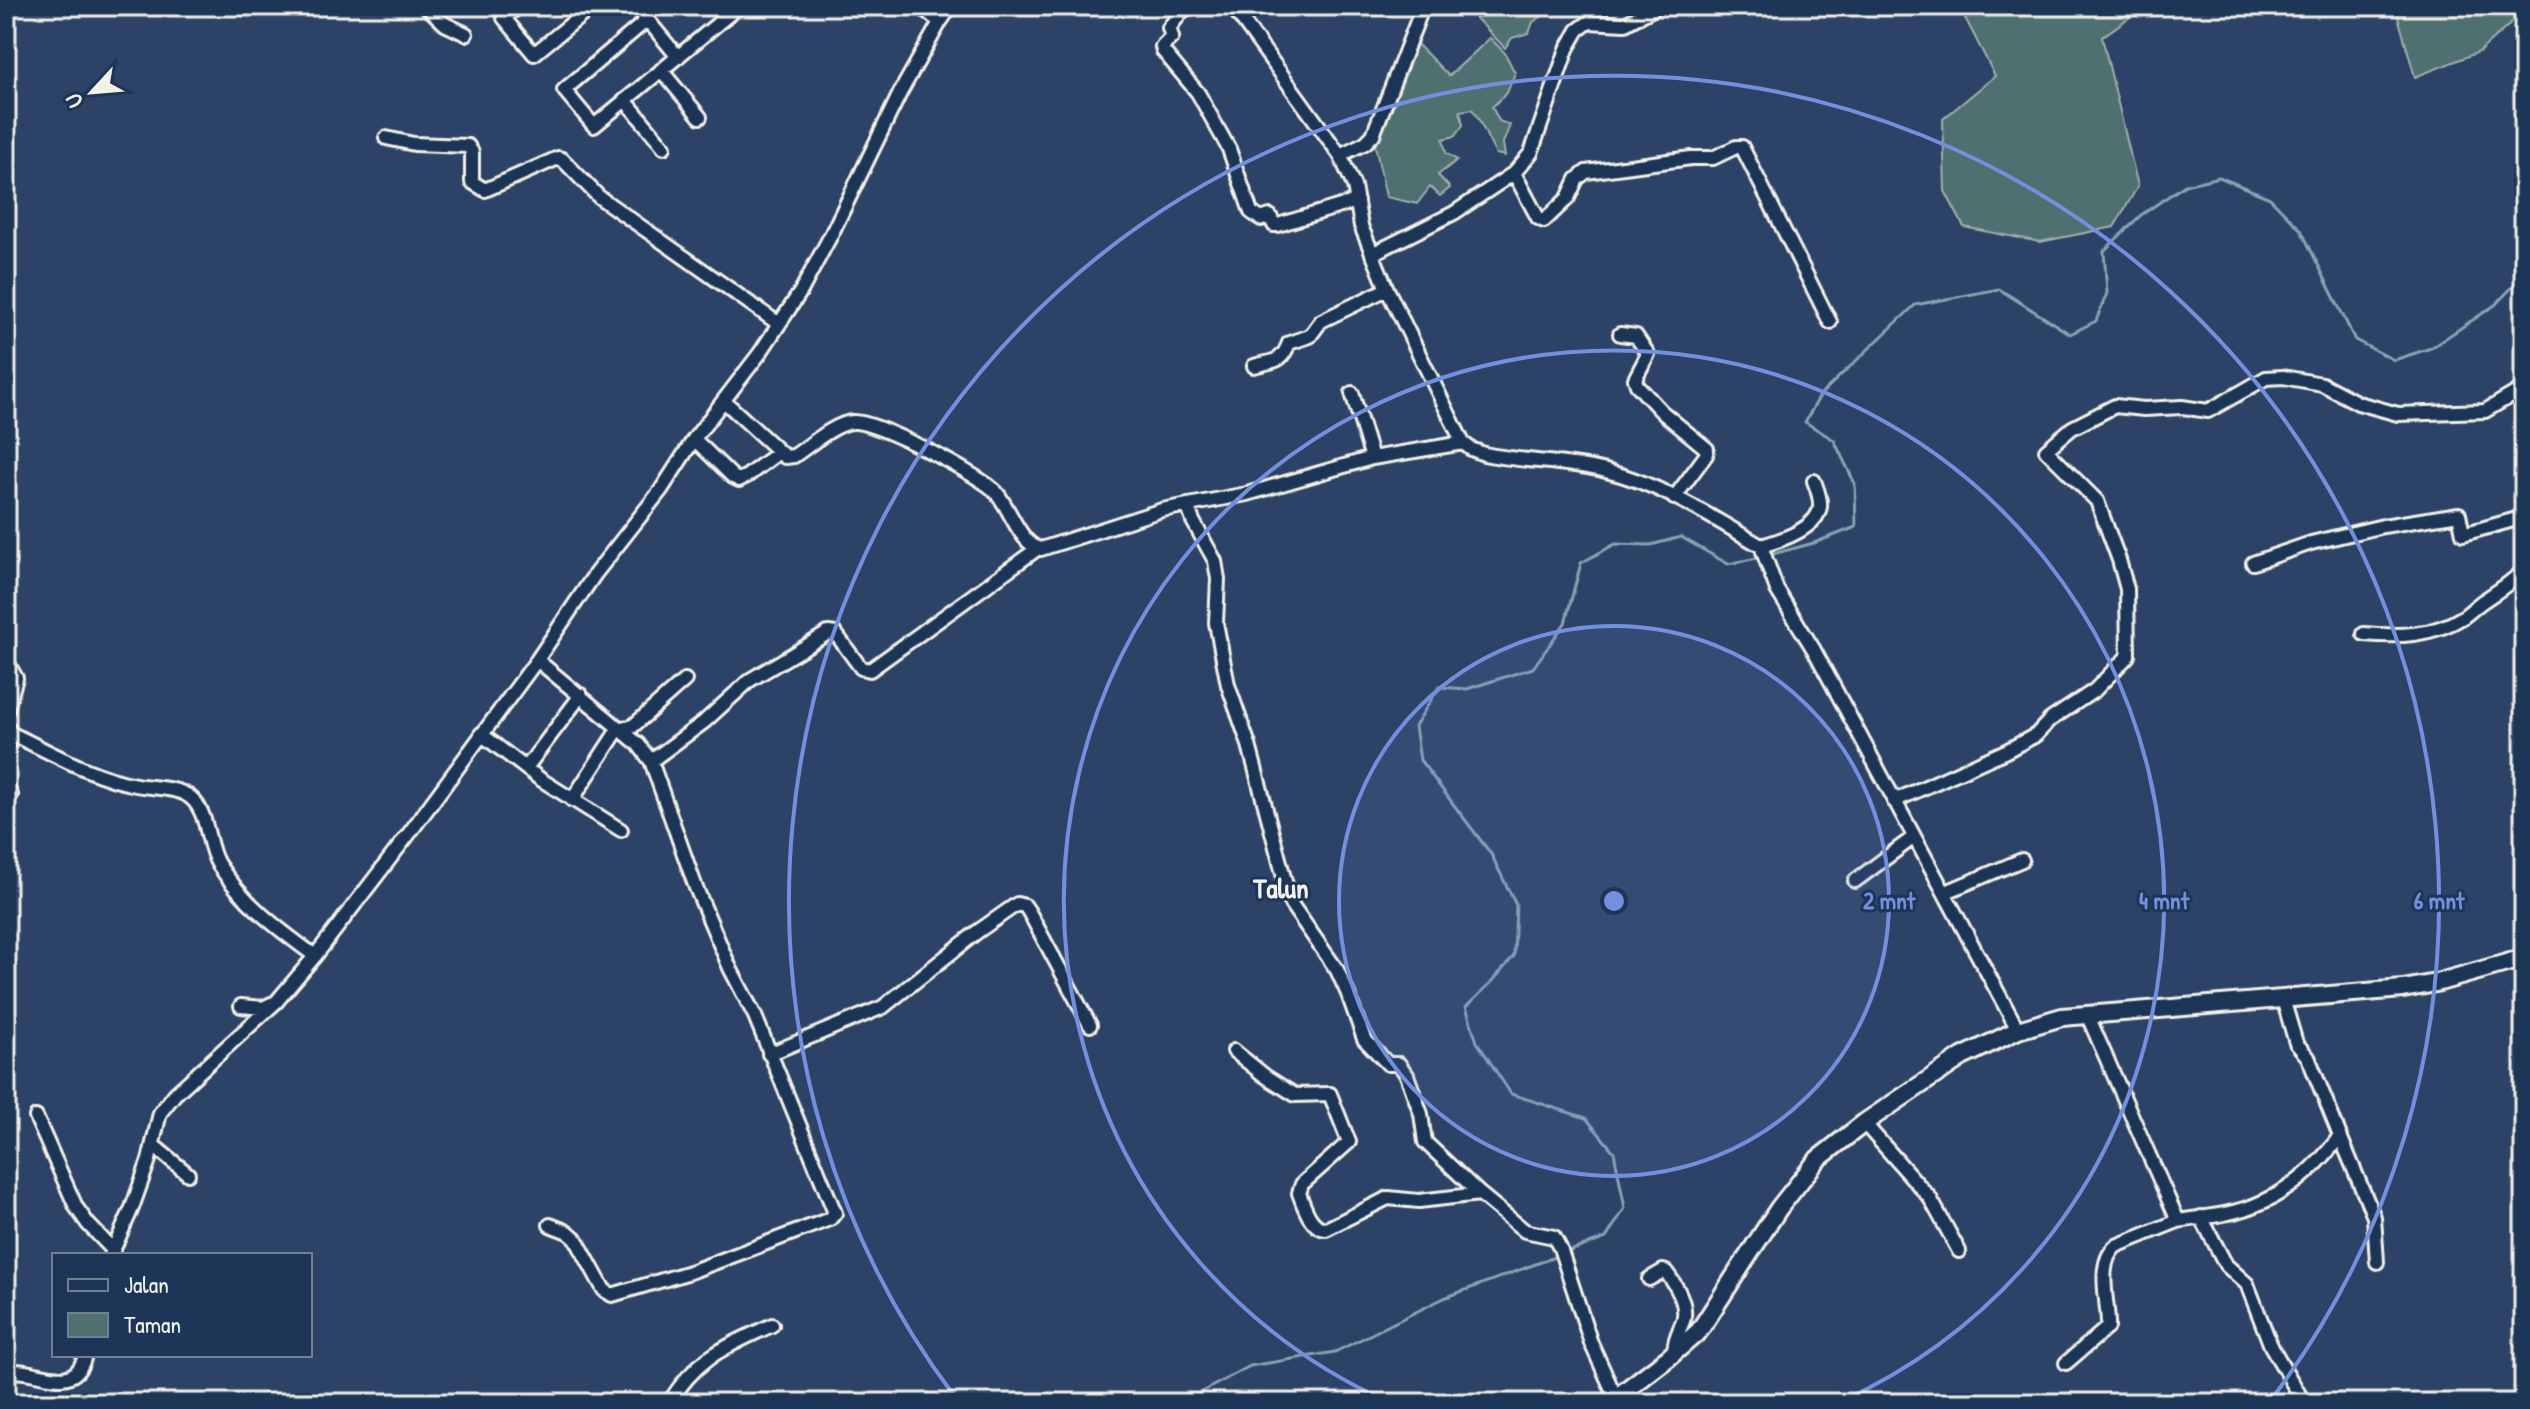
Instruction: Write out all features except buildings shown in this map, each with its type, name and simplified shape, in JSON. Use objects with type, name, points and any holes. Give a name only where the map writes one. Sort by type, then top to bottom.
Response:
[{"type":"main road","points":[[1620,1399],[1690,1340],[1706,1321],[1761,1234],[1818,1159],[1864,1123],[1962,1057],[2018,1030],[2062,1017],[2403,989],[2524,958]]},
{"type":"street","points":[[426,6],[445,24],[466,34]]},
{"type":"street","points":[[519,6],[504,18],[534,54],[593,6]]},
{"type":"street","points":[[656,6],[642,14],[564,90],[594,126],[739,6]]},
{"type":"street","points":[[920,6],[940,22]]},
{"type":"street","points":[[1186,6],[1169,28],[1172,37],[1162,47],[1163,51],[1198,93],[1229,149],[1251,212],[1261,219],[1270,216],[1274,225],[1278,225],[1357,201]]},
{"type":"street","points":[[1232,6],[1340,155],[1354,186],[1361,226],[1372,254],[1463,443],[1484,454],[1607,471],[1674,498],[1762,549],[1777,590],[1814,650],[2018,1030]]},
{"type":"street","points":[[1340,155],[1365,143],[1373,135],[1423,6]]},
{"type":"street","points":[[1372,254],[1454,213],[1514,173],[1531,153],[1563,57],[1578,30],[1589,22],[1625,24],[1658,6]]},
{"type":"street","points":[[36,1117],[76,1207],[112,1252],[132,1208],[160,1113],[277,1001],[315,956],[537,660],[595,574],[661,490],[694,439],[779,324],[831,235],[901,91],[947,7]]},
{"type":"street","points":[[642,14],[678,57]]},
{"type":"street","points":[[661,70],[700,117]]},
{"type":"street","points":[[625,100],[664,147]]},
{"type":"street","points":[[386,138],[414,144],[468,146],[472,152],[478,187],[488,189],[558,158],[562,159],[599,197],[779,324]]},
{"type":"street","points":[[1514,173],[1538,218],[1544,221],[1568,198],[1577,179],[1586,172],[1718,157],[1742,147],[1830,322]]},
{"type":"street","points":[[1254,366],[1281,358],[1289,343],[1311,335],[1321,321],[1387,289]]},
{"type":"street","points":[[1620,334],[1636,336],[1648,354],[1635,379],[1637,385],[1662,412],[1707,449],[1706,455],[1674,498]]},
{"type":"street","points":[[1894,801],[2036,735],[2050,720],[2095,690],[2128,656],[2127,589],[2097,501],[2046,450],[2072,428],[2115,406],[2144,409],[2182,407],[2208,411],[2266,378],[2283,377],[2322,384],[2358,403],[2398,414],[2485,411],[2524,388]]},
{"type":"street","points":[[1352,393],[1372,458]]},
{"type":"street","points":[[724,401],[785,457],[794,456],[841,425],[851,422],[874,427],[954,463],[986,483],[1002,500],[1026,541],[1037,549]]},
{"type":"street","points":[[694,439],[739,480],[779,452]]},
{"type":"street","points":[[651,761],[704,722],[750,680],[828,633],[836,634],[861,668],[870,670],[1037,549],[1187,505],[1247,494],[1372,458],[1463,443]]},
{"type":"street","points":[[1762,549],[1794,534],[1817,516],[1820,503],[1814,481]]},
{"type":"street","points":[[1187,505],[1215,561],[1218,579],[1216,623],[1228,685],[1249,745],[1293,909],[1337,970],[1364,1039],[1390,1065],[1400,1064],[1407,1075],[1421,1114],[1425,1142],[1525,1231],[1554,1237],[1591,1343],[1620,1399]]},
{"type":"street","points":[[2253,563],[2311,543],[2383,526],[2459,514],[2463,534],[2524,517]]},
{"type":"street","points":[[2364,634],[2388,636],[2429,632],[2463,617],[2510,585],[2524,570]]},
{"type":"street","points":[[6,660],[14,671],[16,681],[6,712]]},
{"type":"street","points":[[537,660],[638,744],[651,761],[696,888],[730,968],[755,1016],[835,1213],[831,1218],[690,1272],[612,1295],[604,1290],[572,1235],[550,1225]]},
{"type":"street","points":[[619,728],[632,727],[685,680]]},
{"type":"street","points":[[526,768],[581,695]]},
{"type":"street","points":[[572,800],[619,728]]},
{"type":"street","points":[[6,747],[9,730],[107,778],[186,795],[200,811],[218,863],[244,897],[267,921],[315,956]]},
{"type":"street","points":[[481,734],[572,800],[621,830]]},
{"type":"street","points":[[1855,881],[1914,837]]},
{"type":"street","points":[[1946,892],[2022,860]]},
{"type":"street","points":[[769,1054],[883,1007],[1017,904],[1025,906],[1029,912],[1090,1025]]},
{"type":"street","points":[[2283,999],[2296,1043],[2308,1057],[2374,1217],[2377,1262]]},
{"type":"street","points":[[241,1006],[263,1008],[277,1001]]},
{"type":"street","points":[[2087,1014],[2178,1221]]},
{"type":"street","points":[[1234,1051],[1295,1095],[1330,1094],[1349,1142],[1302,1184],[1299,1193],[1319,1228],[1326,1229],[1388,1198],[1419,1201],[1480,1194]]},
{"type":"street","points":[[1864,1123],[1930,1198],[1959,1251]]},
{"type":"street","points":[[2066,1363],[2108,1327],[2105,1264],[2116,1246],[2178,1221],[2234,1211],[2265,1201],[2309,1172],[2340,1136]]},
{"type":"street","points":[[153,1145],[188,1174]]},
{"type":"street","points":[[2201,1217],[2226,1265],[2247,1284],[2271,1346],[2303,1401]]},
{"type":"street","points":[[1649,1279],[1666,1272],[1685,1308],[1685,1317],[1673,1345],[1675,1353]]},
{"type":"street","points":[[669,1403],[686,1376],[707,1358],[772,1325]]},
{"type":"street","points":[[6,1372],[19,1370],[64,1378],[77,1372],[84,1357]]},
{"type":"green space","points":[[1464,6],[1538,6],[1544,15],[1533,22],[1529,33],[1512,38],[1505,48]]},
{"type":"green space","points":[[1959,6],[2151,6],[2137,12],[2102,37],[2138,186],[2114,227],[2040,242],[1964,227],[1945,191],[1943,119],[1995,76]]},
{"type":"green space","points":[[2395,6],[2524,6],[2517,18],[2479,52],[2415,77]]},
{"type":"green space","points":[[1490,38],[1505,53],[1515,73],[1507,93],[1492,107],[1499,121],[1510,125],[1503,143],[1505,156],[1496,154],[1472,109],[1460,111],[1463,125],[1455,136],[1443,139],[1446,153],[1457,160],[1438,175],[1450,188],[1440,196],[1430,187],[1417,204],[1386,197],[1375,145],[1364,148],[1414,41],[1449,76]]},
{"type":"waterway","points":[[1769,555],[1856,527],[1855,484],[1834,440],[1805,422],[1821,394],[1915,305],[1999,289],[2070,334],[2096,321],[2107,293],[2104,251],[2141,215],[2185,185],[2219,177],[2270,198],[2301,230],[2355,340],[2394,360],[2431,348],[2495,305],[2524,275]]},
{"type":"waterway","points":[[1567,1252],[1606,1238],[1625,1208],[1614,1152],[1586,1118],[1511,1094],[1477,1042],[1466,1007],[1514,956],[1516,905],[1491,854],[1420,760],[1415,726],[1439,687],[1467,689],[1533,668],[1565,623],[1581,563],[1615,544],[1651,545],[1681,537],[1728,564],[1762,557]]},
{"type":"waterway","points":[[1181,1403],[1250,1366],[1335,1352],[1444,1298],[1560,1255]]},
{"type":"district","name":"Talun","points":[[1281,888]]}]
